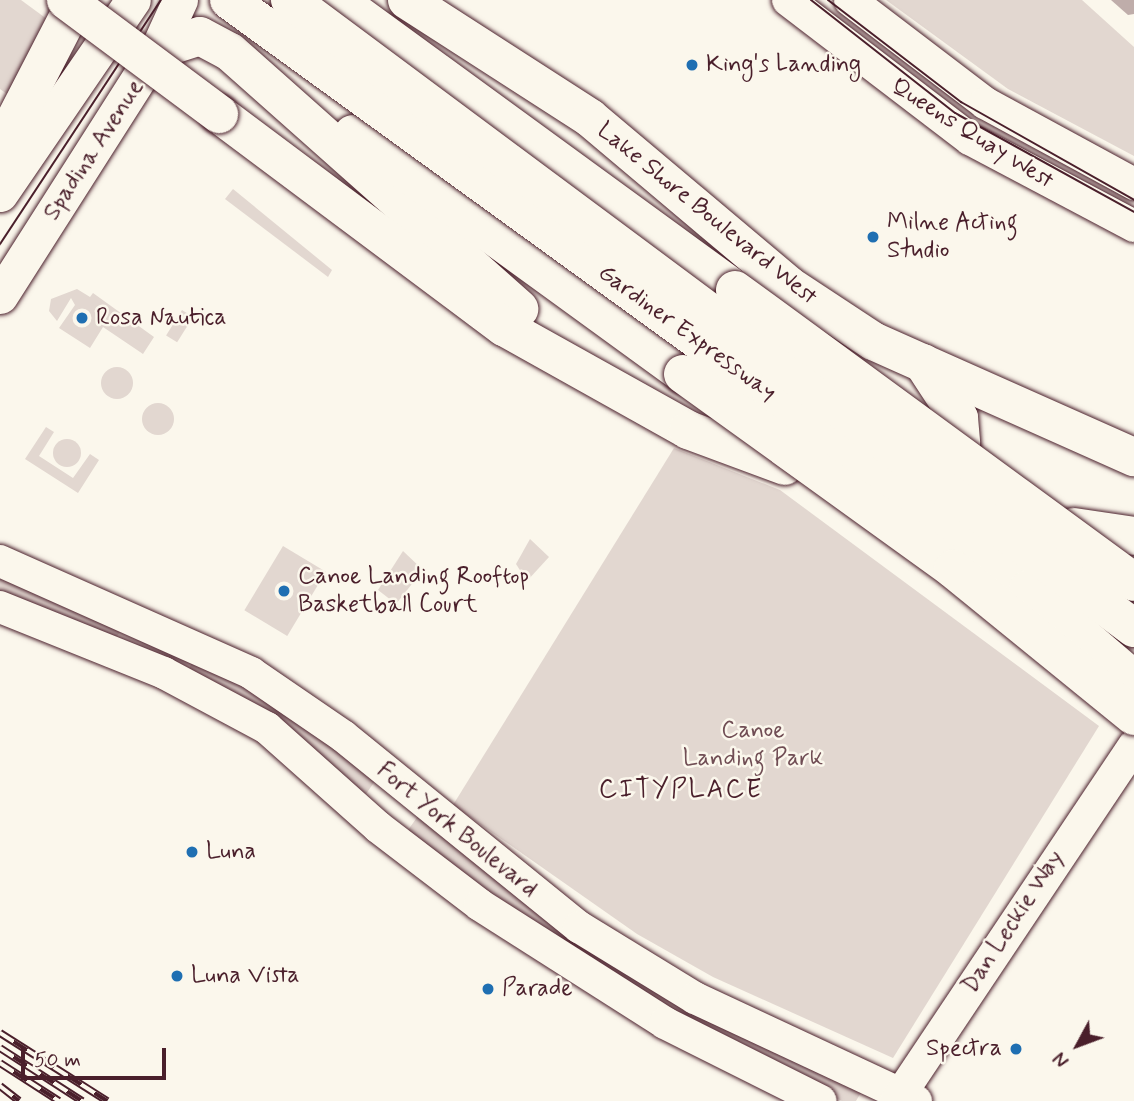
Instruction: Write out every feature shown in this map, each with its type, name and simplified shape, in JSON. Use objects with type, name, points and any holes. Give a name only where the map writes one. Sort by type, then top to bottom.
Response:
[{"type":"highway","points":[[66,0],[504,327],[587,377],[688,430],[785,466]]},
{"type":"highway","points":[[0,149],[77,0]]},
{"type":"highway","name":"Gardiner Expressway","points":[[229,0],[772,394],[1028,589],[1134,680]]},
{"type":"highway","name":"Gardiner Expressway","points":[[290,0],[1134,628]]},
{"type":"highway","points":[[338,0],[1134,582]]},
{"type":"highway","name":"Lake Shore Boulevard West","points":[[407,0],[590,118],[788,285],[873,341],[1134,457]]},
{"type":"highway","points":[[157,50],[184,37],[212,40],[279,91],[587,377]]},
{"type":"highway","points":[[279,91],[337,122],[953,569],[1134,716]]},
{"type":"highway","points":[[923,363],[959,418],[961,443]]},
{"type":"highway","points":[[1134,522],[1074,527],[1134,536]]},
{"type":"main road","name":"Spadina Avenue","points":[[0,194],[133,0]]},
{"type":"main road","name":"Spadina Avenue","points":[[0,296],[157,50],[180,0]]},
{"type":"street","name":"Queens Quay West","points":[[788,0],[970,139],[1134,226]]},
{"type":"street","name":"Queens Quay West","points":[[849,0],[985,103],[1134,184]]},
{"type":"street","name":"Fort York Boulevard","points":[[0,561],[251,673],[343,736],[579,927],[695,998],[904,1099]]},
{"type":"street","name":"Fort York Boulevard","points":[[0,607],[164,673],[267,728],[378,827],[480,905],[665,1023],[821,1101]]},
{"type":"street","name":"Dan Leckie Way","points":[[904,1099],[1134,746]]},
{"type":"green space","points":[[0,0],[21,0],[51,22],[7,94],[0,89]]},
{"type":"green space","points":[[886,0],[1082,0],[1134,47],[1134,156],[1008,89]]},
{"type":"green space","points":[[233,189],[332,270],[328,277],[225,199]]},
{"type":"green space","points":[[77,289],[90,297],[93,293],[154,337],[143,354],[103,327],[90,348],[59,328],[75,305],[71,298],[57,321],[49,311],[51,299]]},
{"type":"green space","points":[[182,310],[193,317],[177,342],[166,335]]},
{"type":"green space","points":[[117,367],[129,371],[133,383],[129,395],[117,399],[105,395],[101,383],[105,371]]},
{"type":"green space","points":[[158,403],[169,408],[174,419],[169,430],[158,435],[147,430],[142,419],[147,408]]},
{"type":"green space","points":[[46,427],[54,432],[39,456],[73,478],[90,454],[99,460],[78,493],[25,459]]},
{"type":"green space","points":[[67,439],[77,443],[81,453],[77,463],[67,467],[57,463],[53,453],[57,443]]},
{"type":"green space","name":"Canoe Landing Park","points":[[674,448],[780,490],[1099,726],[893,1058],[713,977],[637,934],[453,805]]},
{"type":"green space","points":[[530,539],[549,557],[527,581],[516,564]]},
{"type":"green space","name":"Canoe Landing Rooftop Basketball Court","points":[[283,546],[326,572],[287,636],[244,610]]},
{"type":"green space","points":[[403,551],[423,570],[396,604],[378,590]]},
{"type":"green space","points":[[0,575],[121,628],[120,632],[114,640],[0,600]]},
{"type":"green space","points":[[195,657],[253,683],[379,775],[366,794],[186,674]]},
{"type":"green space","points":[[418,816],[509,891],[649,978],[863,1089],[856,1101],[842,1101],[751,1059],[403,837]]},
{"type":"shaded area","points":[[1111,0],[1134,0],[1134,14],[1128,15]]},
{"type":"tram line","points":[[0,244],[161,0]]},
{"type":"tram line","points":[[811,0],[955,113],[1134,212]]},
{"type":"tram line","points":[[828,0],[961,102],[1134,200]]},
{"type":"railway","points":[[0,1033],[107,1101]]},
{"type":"railway","points":[[0,1048],[82,1101]]},
{"type":"railway","points":[[0,1063],[59,1101]]},
{"type":"railway","points":[[0,1086],[19,1101]]},
{"type":"place","name":"King's Landing","points":[[692,65]]},
{"type":"place","name":"Milne Acting Studio","points":[[873,237]]},
{"type":"place","name":"Rosa Nautica","points":[[82,318]]},
{"type":"place","name":"Canoe Landing Rooftop Basketball Court","points":[[284,591]]},
{"type":"place","name":"Luna","points":[[192,852]]},
{"type":"place","name":"Luna Vista","points":[[177,976]]},
{"type":"place","name":"Parade","points":[[488,989]]},
{"type":"place","name":"Spectra","points":[[1016,1049]]},
{"type":"district","name":"CITYPLACE","points":[[681,791]]}]
